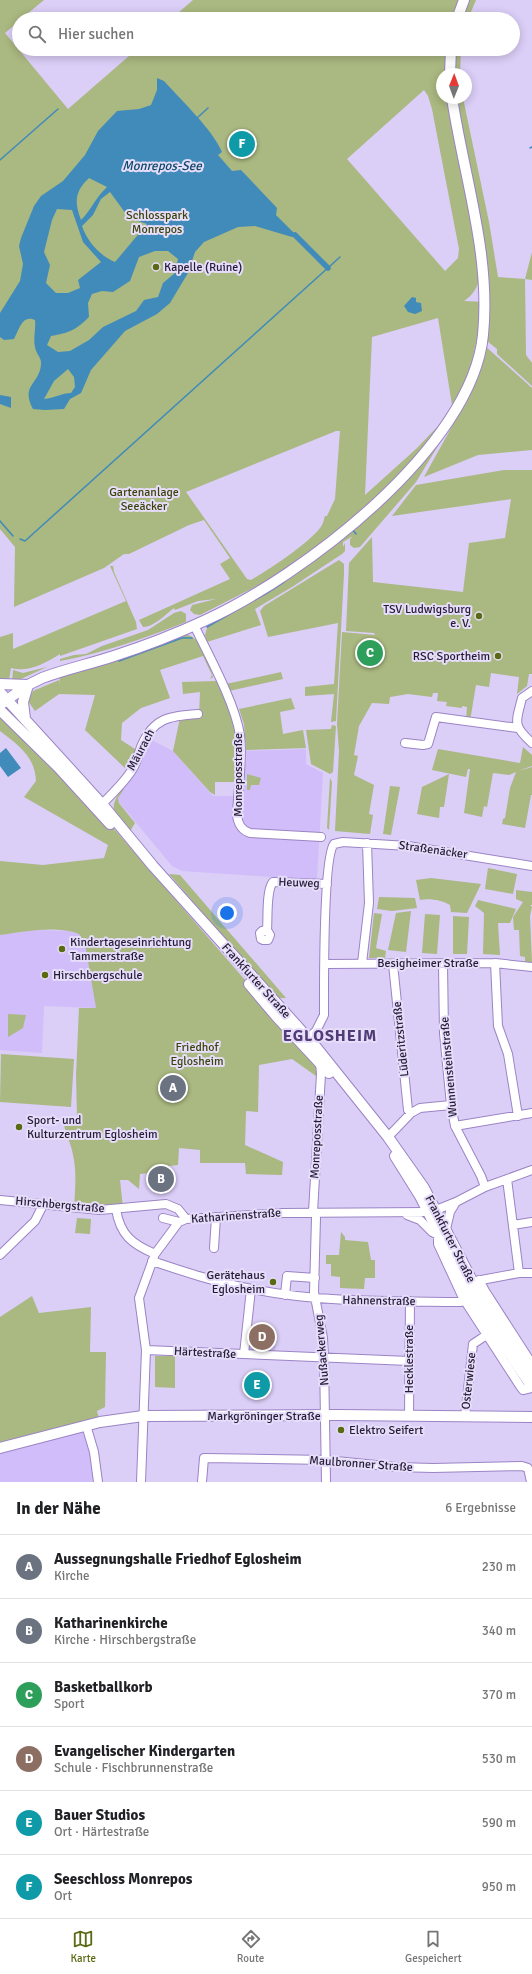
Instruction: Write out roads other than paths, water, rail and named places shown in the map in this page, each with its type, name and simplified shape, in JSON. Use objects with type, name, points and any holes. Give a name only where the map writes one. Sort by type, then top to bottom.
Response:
[{"type":"main road","points":[[459,12],[464,0]]},
{"type":"main road","points":[[450,68],[451,56]]},
{"type":"main road","points":[[2,699],[28,684],[69,668],[137,648],[230,609],[288,574],[340,535],[394,486],[426,452],[458,406],[470,381],[481,351],[484,332],[484,270],[453,104]]},
{"type":"main road","points":[[0,684],[28,684]]},
{"type":"main road","points":[[24,719],[23,702],[28,684]]},
{"type":"main road","name":"Frankfurter Straße","points":[[2,699],[24,719],[388,1137],[415,1173],[442,1232],[469,1300],[490,1333],[517,1366],[532,1388]]},
{"type":"main road","name":"Frankfurter Straße","points":[[0,710],[99,806]]},
{"type":"main road","name":"Frankfurter Straße","points":[[305,1041],[320,1062],[342,1086],[385,1141],[412,1184],[432,1211]]},
{"type":"main road","name":"Frankfurter Straße","points":[[442,1232],[476,1281],[499,1327],[532,1370]]},
{"type":"main road","name":"Markgröninger Straße","points":[[0,1448],[86,1425],[144,1416],[530,1416]]},
{"type":"street","name":"Monreposstraße","points":[[194,625],[226,693],[238,726],[241,745],[237,815],[239,824],[250,833],[322,837]]},
{"type":"street","points":[[532,691],[522,698],[517,723],[518,728],[532,742]]},
{"type":"street","name":"Mäurach","points":[[99,806],[133,770],[144,739],[155,725],[170,717],[198,714]]},
{"type":"street","points":[[405,743],[423,746],[428,744],[436,717],[518,728]]},
{"type":"street","name":"Straßenäcker","points":[[327,884],[330,851],[334,844],[343,842],[408,846],[532,866]]},
{"type":"street","points":[[362,963],[369,903],[367,843]]},
{"type":"street","name":"Heuweg","points":[[267,930],[269,892],[273,882],[327,884]]},
{"type":"street","points":[[305,1041],[316,1031],[324,1015],[327,884]]},
{"type":"street","points":[[495,963],[498,1026],[508,1054],[518,1116]]},
{"type":"street","name":"Besigheimer Straße","points":[[325,964],[495,963],[532,967]]},
{"type":"street","name":"Lüderitzstraße","points":[[392,964],[408,1110],[411,1112]]},
{"type":"street","name":"Wunnensteinstraße","points":[[443,964],[444,1033],[451,1105],[455,1126],[481,1176],[485,1187]]},
{"type":"street","name":"Monreposstraße","points":[[314,1215],[321,1074],[320,1062]]},
{"type":"street","points":[[388,1137],[411,1112],[420,1108],[451,1105]]},
{"type":"street","points":[[455,1126],[532,1113]]},
{"type":"street","name":"Katharinenstraße","points":[[141,1482],[146,1350],[139,1298],[154,1258],[183,1221],[216,1217],[432,1211],[456,1202],[485,1187],[532,1170]]},
{"type":"street","points":[[507,1179],[520,1273]]},
{"type":"street","name":"Hirschbergstraße","points":[[0,1200],[100,1210],[166,1204],[178,1209],[183,1221]]},
{"type":"street","points":[[442,1232],[450,1212],[456,1202]]},
{"type":"street","points":[[0,1255],[35,1220],[43,1205]]},
{"type":"street","name":"Hahnenstraße","points":[[116,1209],[122,1232],[129,1239],[154,1258],[179,1271],[251,1289],[285,1295],[316,1298],[410,1302],[469,1300]]},
{"type":"street","name":"Katharinenstraße","points":[[402,1213],[420,1220],[432,1232],[442,1232]]},
{"type":"street","name":"Nußackerweg","points":[[314,1215],[316,1298],[323,1338],[324,1358],[326,1482]]},
{"type":"street","points":[[214,1248],[216,1217]]},
{"type":"street","points":[[162,1218],[183,1221]]},
{"type":"street","points":[[513,1225],[532,1222]]},
{"type":"street","points":[[476,1281],[520,1273],[532,1273]]},
{"type":"street","points":[[285,1295],[287,1276],[315,1278]]},
{"type":"street","points":[[244,1354],[251,1289]]},
{"type":"street","name":"Hecklestraße","points":[[409,1416],[410,1302]]},
{"type":"street","name":"Frankfurter Straße","points":[[490,1333],[523,1390],[532,1388]]},
{"type":"street","name":"Osterwiese","points":[[465,1417],[473,1344],[490,1333]]},
{"type":"street","name":"Härtestraße","points":[[146,1350],[409,1361]]},
{"type":"street","points":[[517,1366],[532,1370]]},
{"type":"street","points":[[86,1425],[94,1452],[98,1482]]},
{"type":"street","name":"Maulbronner Straße","points":[[202,1482],[204,1458],[326,1460],[396,1467],[522,1466],[528,1468],[531,1482]]},
{"type":"water","name":"Monrepos-See","points":[[157,78],[164,81],[212,134],[222,152],[218,155],[232,171],[241,170],[277,208],[276,215],[296,235],[292,237],[255,226],[238,227],[204,242],[195,252],[188,273],[170,303],[157,314],[125,331],[91,370],[81,393],[70,399],[64,409],[33,409],[29,395],[30,389],[38,376],[41,362],[34,344],[35,320],[27,319],[24,321],[19,327],[14,339],[4,340],[0,337],[0,313],[20,281],[23,264],[19,246],[21,238],[34,206],[41,196],[63,181],[85,155],[98,131],[117,111],[139,109],[151,105],[157,90]],"holes":[[[89,178],[107,187],[99,195],[81,220],[77,208],[77,197],[78,192]],[[110,192],[129,218],[147,224],[115,262],[99,252],[87,237],[82,226],[93,215],[101,199]],[[57,209],[72,210],[83,242],[101,262],[78,280],[80,288],[68,293],[56,293],[46,283],[50,265],[44,252],[52,220]],[[155,251],[168,251],[178,259],[175,273],[163,283],[158,297],[144,300],[136,311],[103,327],[89,340],[70,351],[58,352],[47,345],[51,336],[63,334],[72,330],[89,317],[88,303],[92,294],[102,291],[113,292],[130,281],[139,257]],[[68,369],[74,377],[75,387],[71,393],[44,399],[54,381]]]},
{"type":"water","points":[[412,297],[416,298],[416,302],[421,303],[422,311],[415,314],[408,312],[404,306]]},
{"type":"water","points":[[0,395],[11,397],[11,408],[0,404]]},
{"type":"water","points":[[6,748],[21,768],[8,777],[0,766],[0,753]]},
{"type":"waterway","points":[[197,118],[208,108]]},
{"type":"waterway","points":[[0,160],[58,109]]},
{"type":"waterway","points":[[295,235],[328,268]]},
{"type":"waterway","points":[[20,539],[25,541],[340,257]]},
{"type":"waterway","points":[[0,521],[13,536]]},
{"type":"waterway","points":[[352,529],[356,534]]},
{"type":"waterway","points":[[207,627],[284,582]]},
{"type":"waterway","points":[[119,661],[182,638],[192,638]]},
{"type":"place","name":"Seeschloss Monrepos","points":[[242,144]]},
{"type":"place","name":"Kapelle (Ruine)","points":[[156,267]]},
{"type":"place","name":"TSV Ludwigsburg e. V.","points":[[479,616]]},
{"type":"place","name":"Basketballkorb","points":[[370,653]]},
{"type":"place","name":"RSC Sportheim","points":[[498,656]]},
{"type":"place","name":"Kindertageseinrichtung Tammerstraße","points":[[62,949]]},
{"type":"place","name":"Hirschbergschule","points":[[45,975]]},
{"type":"place","name":"Aussegnungshalle Friedhof Eglosheim","points":[[173,1088]]},
{"type":"place","name":"Sport- und Kulturzentrum Eglosheim","points":[[19,1127]]},
{"type":"place","name":"Katharinenkirche","points":[[161,1179]]},
{"type":"place","name":"Gerätehaus Eglosheim","points":[[273,1282]]},
{"type":"place","name":"Evangelischer Kindergarten","points":[[262,1337]]},
{"type":"place","name":"Bauer Studios","points":[[257,1385]]},
{"type":"place","name":"Elektro Seifert","points":[[341,1430]]},
{"type":"district","name":"EGLOSHEIM","points":[[330,1036]]},
{"type":"park label","name":"Schlosspark Monrepos","points":[[157,222]]},
{"type":"park label","name":"Gartenanlage Seeäcker","points":[[144,499]]},
{"type":"park label","name":"Friedhof Eglosheim","points":[[197,1054]]}]
